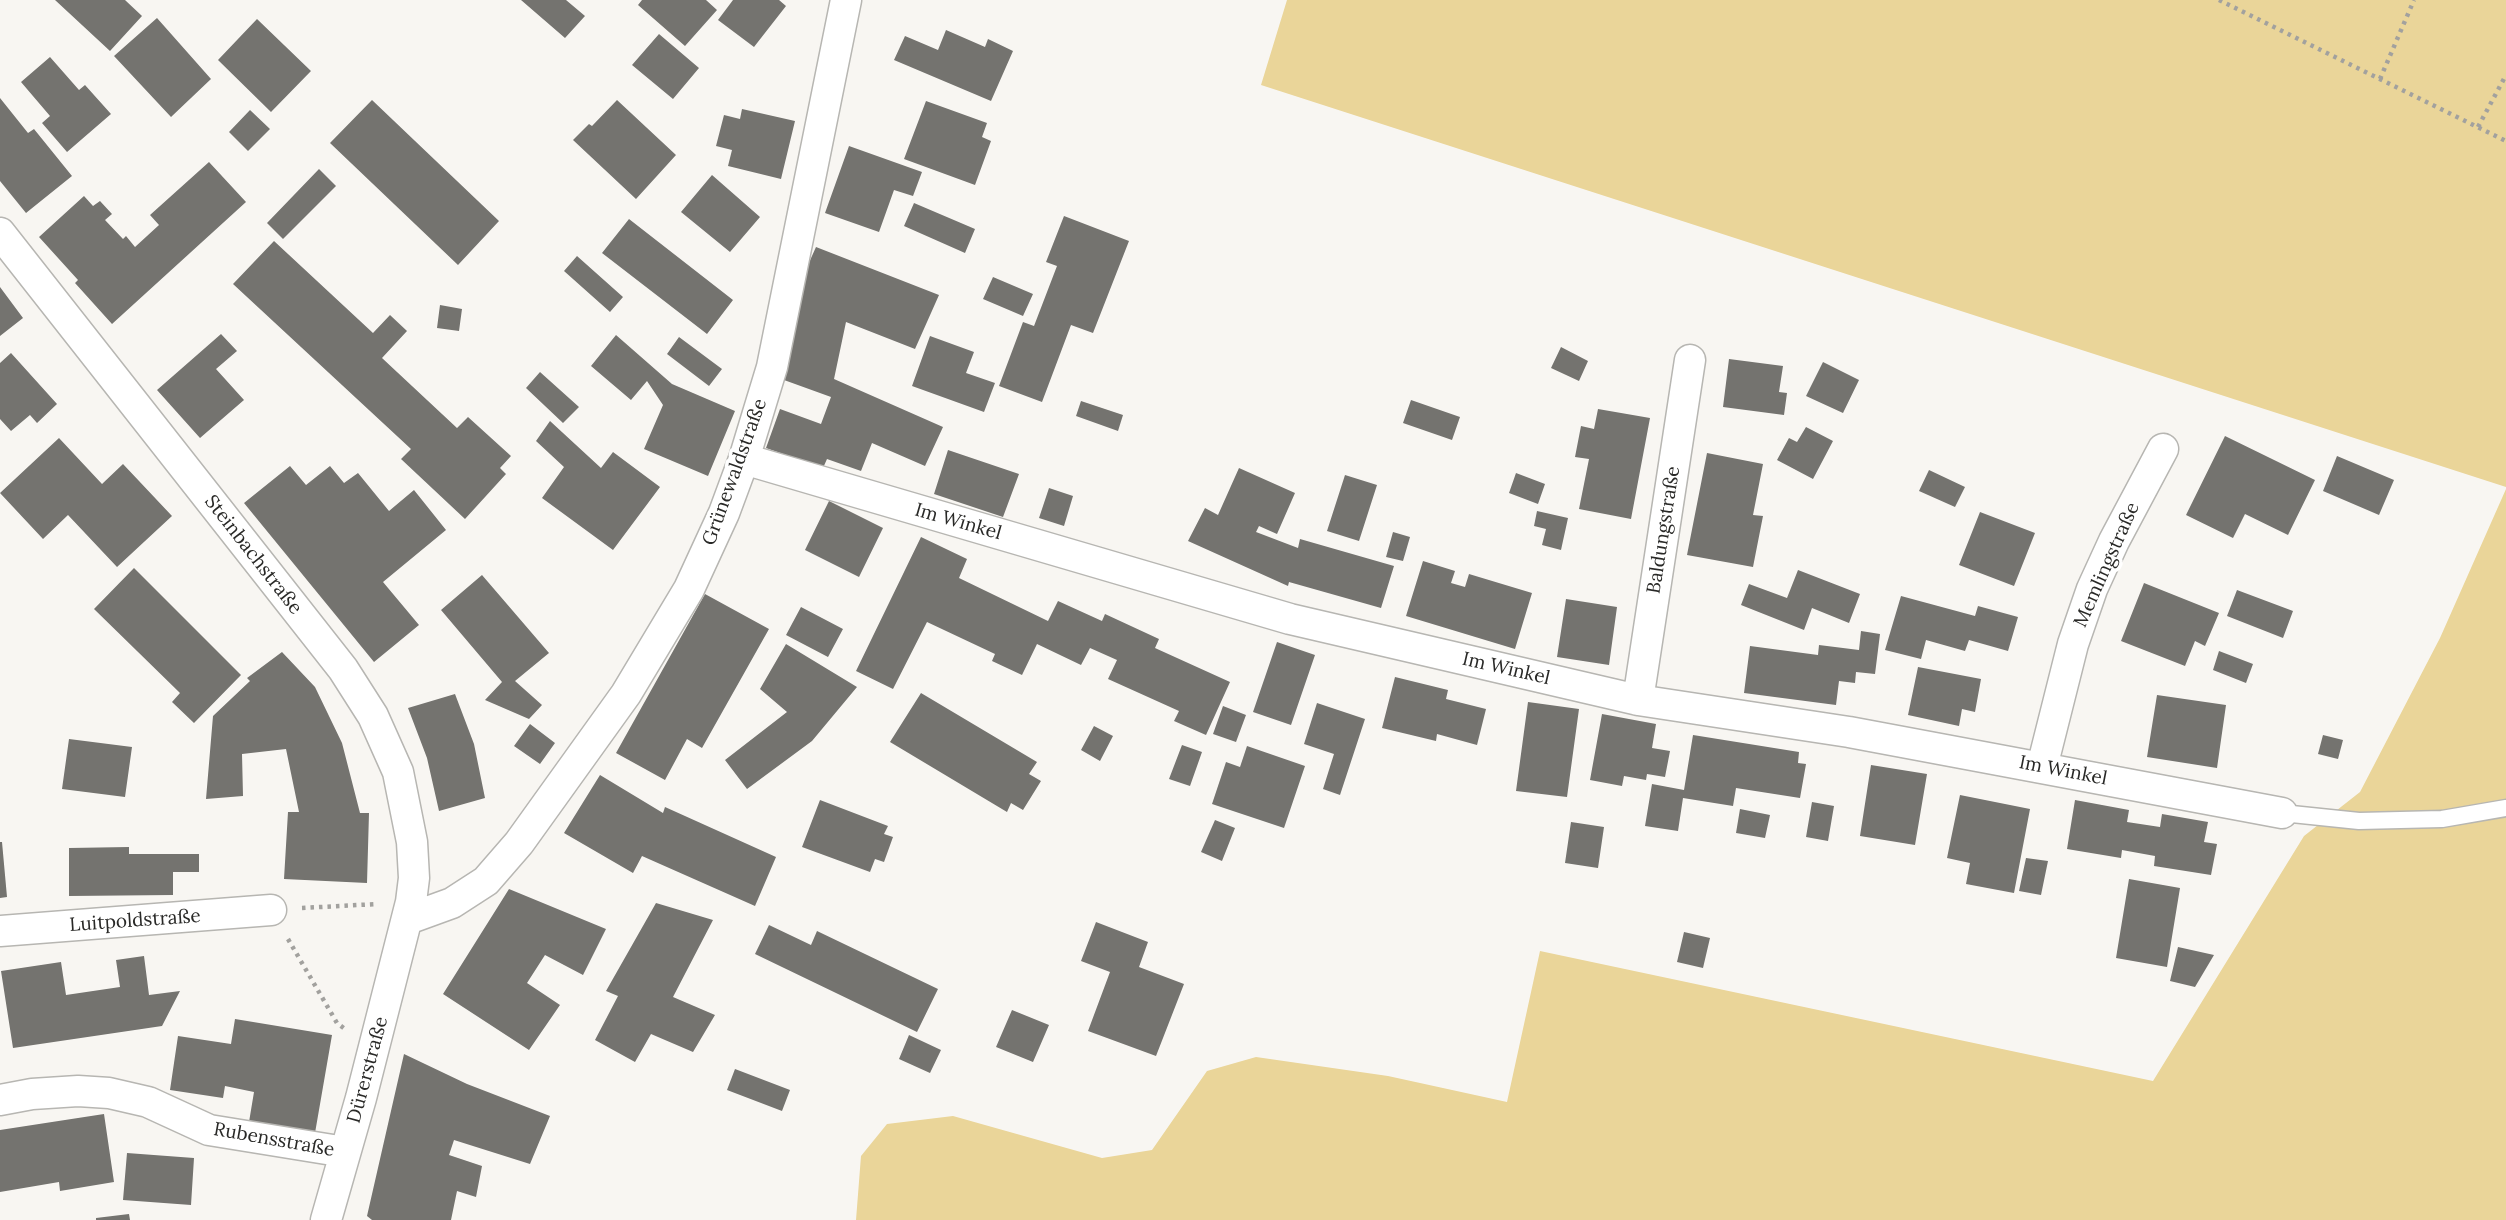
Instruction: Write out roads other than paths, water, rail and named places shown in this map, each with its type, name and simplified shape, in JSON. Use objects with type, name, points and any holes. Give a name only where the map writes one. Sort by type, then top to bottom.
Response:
[{"type":"street","name":"Grünewaldstraße","points":[[409,910],[452,903],[486,881],[519,843],[585,754],[626,694],[689,589],[724,513],[744,459],[772,367],[846,0]]},
{"type":"street","name":"Steinbachstraße","points":[[0,233],[343,669],[373,716],[398,772],[412,842],[414,878],[409,910]]},
{"type":"street","name":"Baldungstraße","points":[[1638,700],[1690,360]]},
{"type":"street","name":"Memlingstraße","points":[[2042,767],[2073,644],[2092,589],[2163,449]]},
{"type":"street","name":"Im Winkel","points":[[744,459],[1290,619],[1638,700],[1849,732],[2282,813]]},
{"type":"street","name":"Luitpoldstraße","points":[[0,931],[271,910]]},
{"type":"street","name":"Dürerstraße","points":[[326,1220],[361,1098],[409,910]]},
{"type":"street","name":"Rubensstraße","points":[[0,1100],[32,1094],[78,1091],[109,1093],[148,1102],[209,1130],[345,1152]]},
{"type":"lane","points":[[2282,813],[2359,821],[2428,820],[2506,808]]}]
